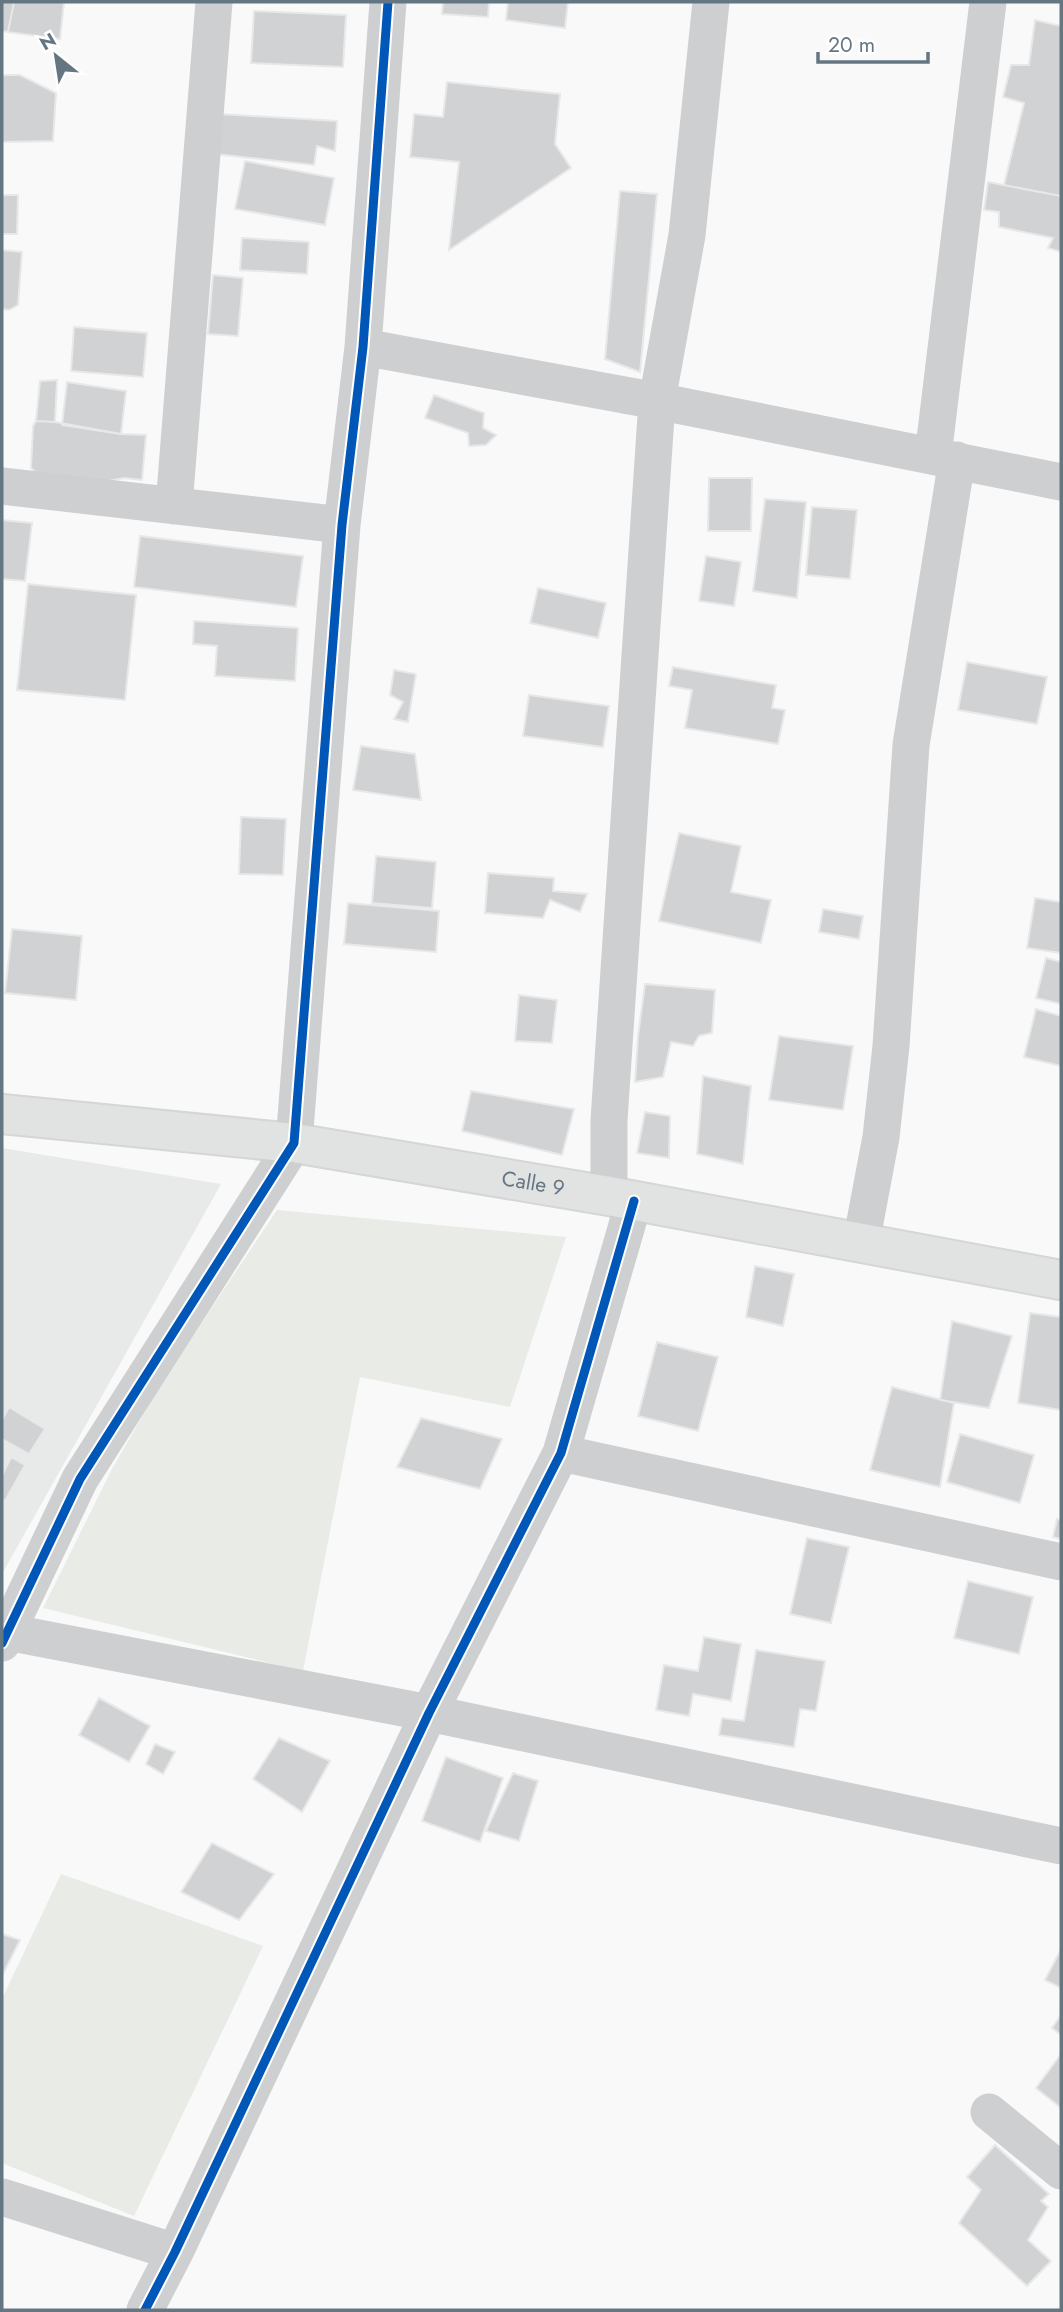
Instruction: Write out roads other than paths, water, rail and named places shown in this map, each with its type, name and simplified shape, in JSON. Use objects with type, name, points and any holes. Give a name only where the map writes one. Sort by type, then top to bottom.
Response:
[{"type":"street","points":[[174,506],[214,2]]},
{"type":"street","points":[[388,2],[363,347],[342,525],[294,1143],[80,1479],[3,1636],[429,1713],[1061,1846]]},
{"type":"street","points":[[145,2310],[175,2252],[429,1713],[561,1453],[622,1199],[610,1120],[657,401],[687,235],[711,2]]},
{"type":"street","points":[[861,1243],[881,1137],[891,1046],[911,745],[945,458],[988,2]]},
{"type":"street","points":[[363,347],[657,401],[1061,482]]},
{"type":"street","points":[[2,486],[342,525]]},
{"type":"street","name":"Calle 9","points":[[2,1114],[294,1143],[622,1199],[1061,1280]]},
{"type":"street","points":[[561,1453],[1061,1562]]},
{"type":"street","points":[[989,2112],[1061,2171]]},
{"type":"street","points":[[2,2197],[175,2252]]}]
